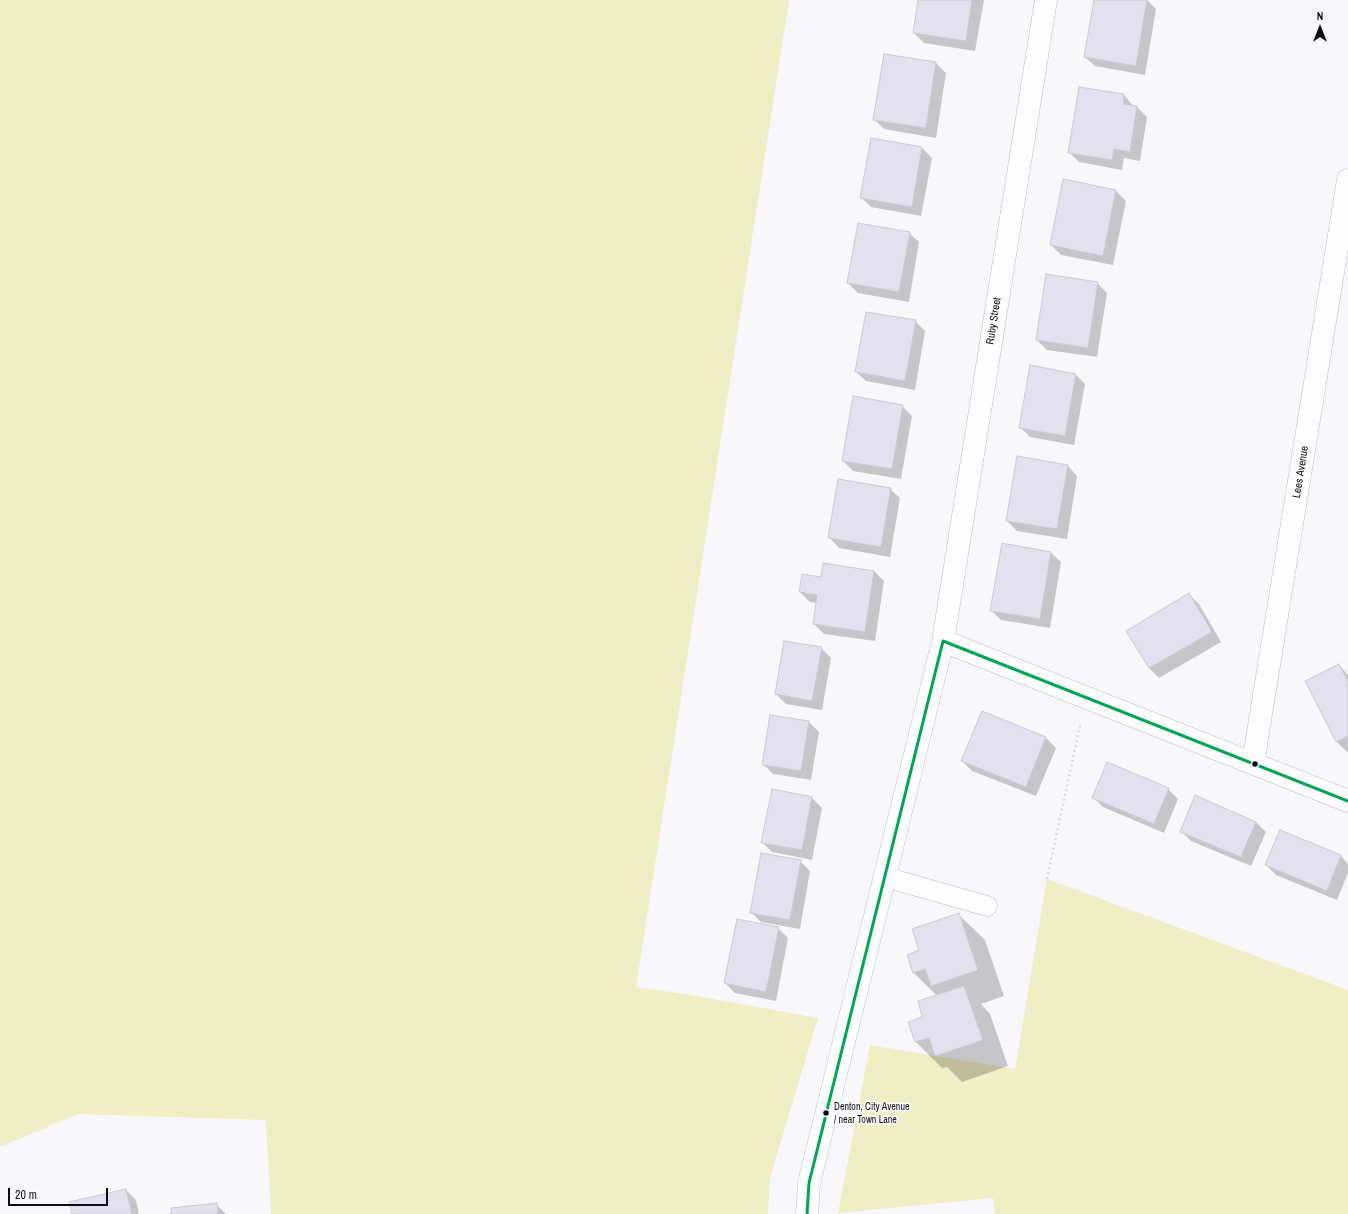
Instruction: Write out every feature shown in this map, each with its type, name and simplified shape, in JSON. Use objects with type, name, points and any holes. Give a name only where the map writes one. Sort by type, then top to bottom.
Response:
[{"type":"street","name":"Ruby Street","points":[[807,1214],[809,1183],[943,641],[1046,0]]},
{"type":"street","name":"Lees Avenue","points":[[1253,763],[1348,180]]},
{"type":"street","points":[[943,641],[1348,801]]},
{"type":"lane","points":[[885,877],[987,906]]},
{"type":"path","points":[[1047,879],[1086,697]]},
{"type":"shaded area","points":[[0,0],[789,0],[636,987],[691,995],[818,1018],[770,1178],[768,1214],[271,1214],[266,1120],[78,1114],[0,1147]]},
{"type":"shaded area","points":[[1047,879],[1348,990],[1348,1214],[995,1214],[993,1198],[838,1213],[870,1045],[1015,1069]]},
{"type":"building","points":[[918,0],[972,0],[966,41],[913,33]]},
{"type":"building","points":[[1094,0],[1147,0],[1136,66],[1084,57]]},
{"type":"building","points":[[884,54],[936,62],[926,128],[873,120]]},
{"type":"building","points":[[1079,87],[1124,94],[1123,104],[1137,106],[1130,152],[1114,149],[1112,160],[1068,153]]},
{"type":"building","points":[[871,138],[922,147],[912,207],[860,198]]},
{"type":"building","points":[[1063,179],[1116,190],[1103,256],[1050,245]]},
{"type":"building","points":[[858,223],[910,232],[899,292],[847,283]]},
{"type":"building","points":[[1046,274],[1098,282],[1088,348],[1036,340]]},
{"type":"building","points":[[866,312],[916,320],[905,381],[855,372]]},
{"type":"building","points":[[1030,365],[1076,374],[1065,436],[1019,428]]},
{"type":"building","points":[[853,396],[903,405],[892,469],[842,461]]},
{"type":"building","points":[[1017,456],[1068,465],[1057,529],[1006,521]]},
{"type":"building","points":[[838,479],[891,488],[881,547],[828,538]]},
{"type":"building","points":[[1002,543],[1051,552],[1040,619],[990,611]]},
{"type":"building","points":[[823,563],[874,571],[865,632],[813,624],[817,595],[799,592],[802,574],[821,577]]},
{"type":"building","points":[[1189,593],[1212,632],[1149,668],[1126,631]]},
{"type":"building","points":[[784,641],[822,647],[812,701],[775,694]]},
{"type":"building","points":[[1339,664],[1348,682],[1348,736],[1336,742],[1305,681]]},
{"type":"building","points":[[982,711],[1046,737],[1026,787],[961,761]]},
{"type":"building","points":[[770,715],[809,721],[801,771],[762,765]]},
{"type":"building","points":[[1107,762],[1169,788],[1154,824],[1092,798]]},
{"type":"building","points":[[772,789],[812,797],[802,850],[761,843]]},
{"type":"building","points":[[1195,795],[1256,822],[1241,857],[1180,832]]},
{"type":"building","points":[[1280,830],[1341,855],[1327,891],[1265,865]]},
{"type":"building","points":[[761,853],[801,860],[790,920],[750,913]]},
{"type":"building","points":[[959,913],[978,970],[931,986],[925,969],[913,973],[907,955],[919,950],[912,929]]},
{"type":"building","points":[[737,919],[779,927],[766,992],[724,983]]},
{"type":"building","points":[[964,986],[983,1040],[935,1056],[929,1038],[915,1042],[908,1022],[922,1017],[918,1001]]},
{"type":"building","points":[[126,1189],[132,1214],[72,1214],[69,1202]]},
{"type":"building","points":[[217,1203],[218,1214],[171,1214],[171,1208]]},
{"type":"transit line","points":[[943,641],[1348,801]]},
{"type":"transit line","points":[[807,1214],[809,1183],[943,641]]},
{"type":"place","name":"Denton, City Avenue / near Town Lane","points":[[826,1113]]}]
